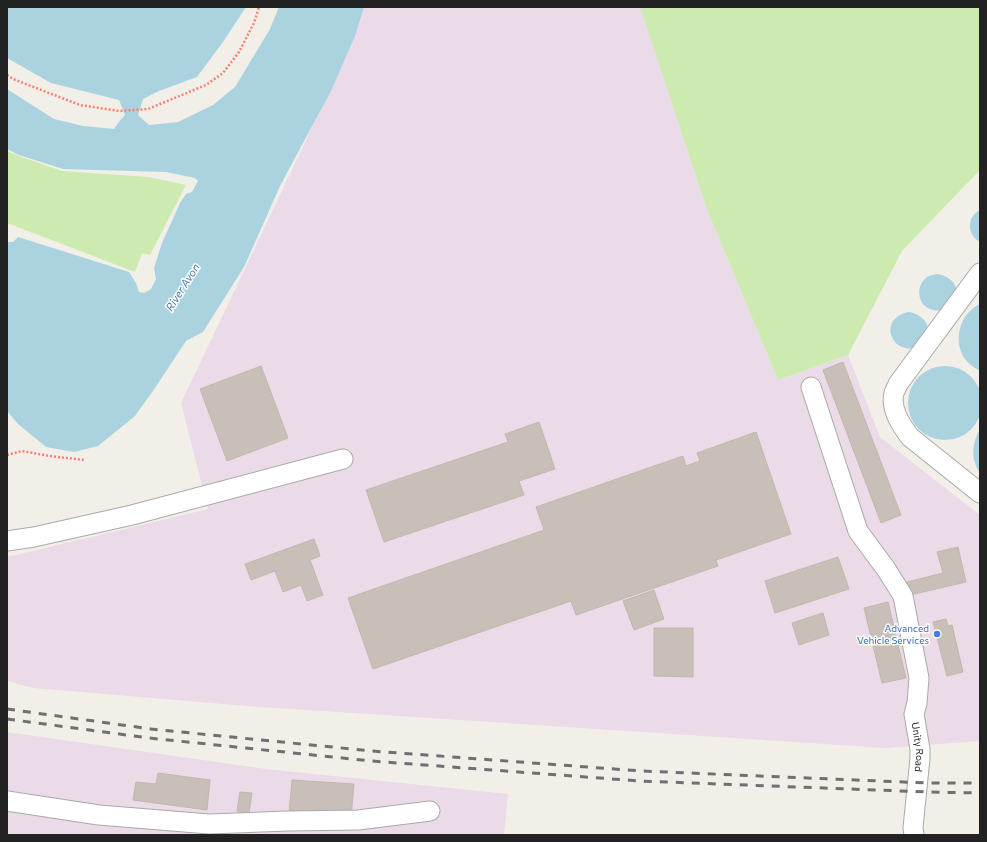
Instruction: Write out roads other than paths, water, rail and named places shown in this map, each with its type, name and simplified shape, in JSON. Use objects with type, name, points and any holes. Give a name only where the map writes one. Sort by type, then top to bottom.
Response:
[{"type":"street","points":[[980,273],[898,384],[894,394],[894,408],[902,426],[910,437],[980,493]]},
{"type":"street","name":"Unity Road","points":[[811,387],[858,531],[886,569],[903,596],[919,678],[917,703],[914,714],[920,749],[913,828],[914,835]]},
{"type":"street","points":[[7,541],[34,537],[132,515],[343,459]]},
{"type":"street","points":[[7,801],[99,815],[209,824],[358,820],[430,812]]},
{"type":"water","name":"River Avon","points":[[7,7],[246,7],[223,42],[197,77],[159,91],[143,99],[138,115],[149,125],[178,122],[213,105],[235,87],[270,29],[279,7],[364,7],[355,36],[331,91],[280,186],[244,267],[203,332],[186,341],[135,416],[98,446],[74,452],[46,447],[18,424],[7,411],[7,242],[13,242],[18,237],[129,272],[136,283],[139,292],[144,293],[151,289],[156,279],[154,268],[162,243],[180,203],[186,194],[192,192],[198,181],[195,178],[166,172],[63,169],[19,155],[7,149],[7,89],[54,119],[83,126],[114,129],[125,115],[119,100],[51,83],[7,58]]},
{"type":"water","points":[[980,210],[980,242],[971,231],[970,221],[975,213]]},
{"type":"water","points":[[937,274],[945,276],[952,281],[956,287],[956,291],[954,297],[946,308],[937,311],[923,304],[919,290],[921,283],[928,276]]},
{"type":"water","points":[[980,304],[980,371],[965,359],[961,352],[959,336],[960,328],[967,314]]},
{"type":"water","points":[[909,312],[920,316],[927,325],[928,329],[927,334],[917,346],[909,349],[897,344],[890,332],[892,322],[904,313]]},
{"type":"water","points":[[945,366],[966,372],[976,382],[982,403],[976,424],[966,434],[945,440],[924,434],[914,424],[908,403],[914,382],[924,372]]},
{"type":"water","points":[[980,429],[980,473],[973,457],[973,451],[975,440]]},
{"type":"railway","points":[[7,709],[151,729],[372,751],[641,771],[928,783],[980,783]]},
{"type":"railway","points":[[7,719],[149,738],[371,761],[640,781],[980,793]]},
{"type":"place","name":"Advanced Vehicle Services","points":[[937,634]]}]
